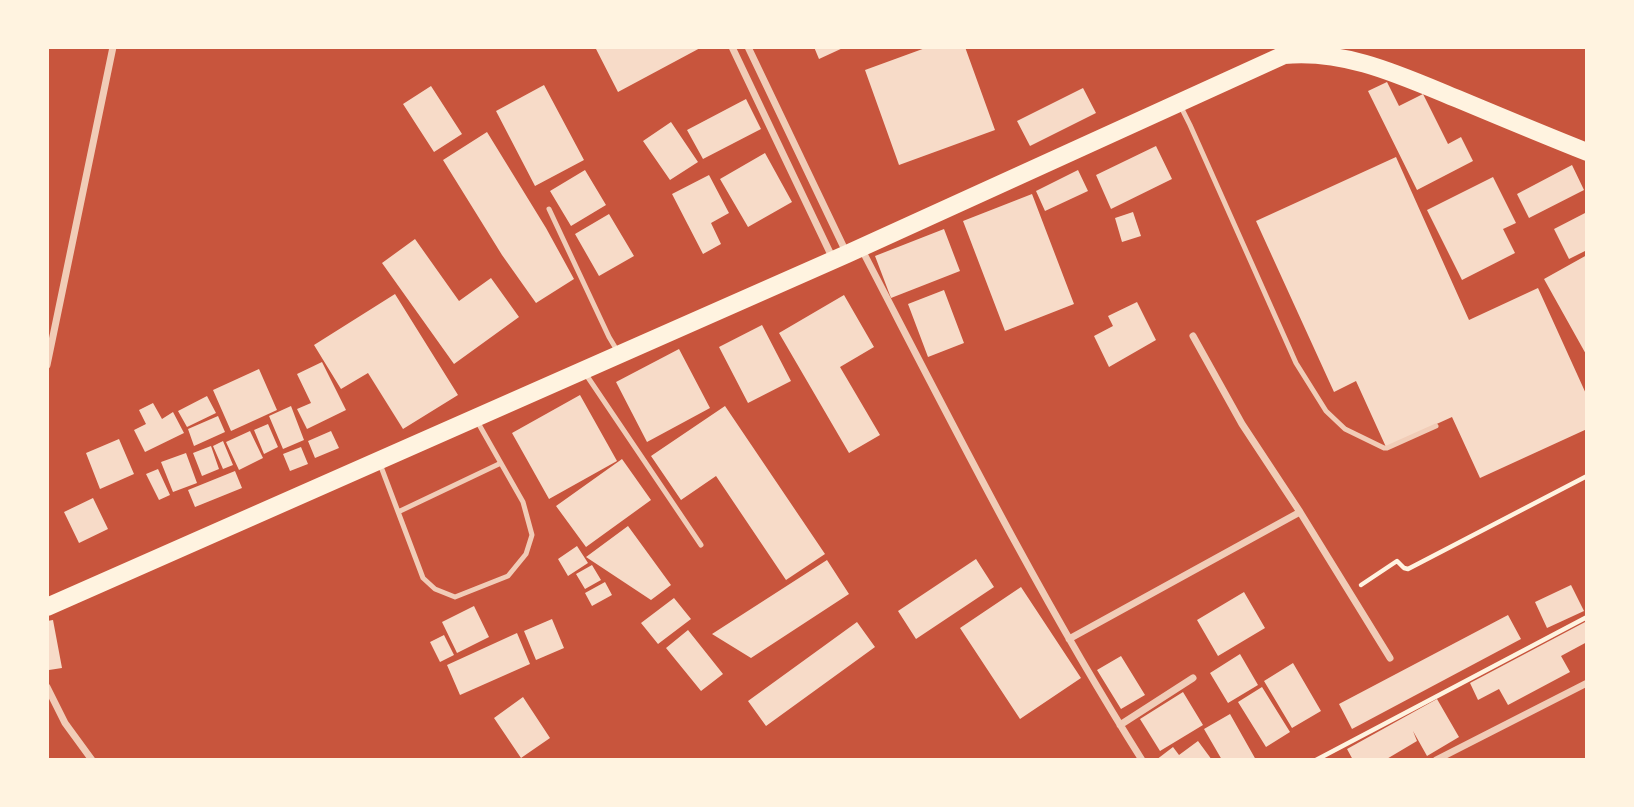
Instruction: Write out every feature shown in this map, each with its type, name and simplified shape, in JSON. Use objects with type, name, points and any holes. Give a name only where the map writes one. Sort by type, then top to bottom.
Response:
[{"type":"main road","points":[[47,607],[847,254],[1284,55],[1353,53],[1587,152]]},
{"type":"street","points":[[47,365],[113,47]]},
{"type":"street","points":[[732,47],[847,254],[998,511],[1069,639],[1142,760]]},
{"type":"street","points":[[748,47],[847,254]]},
{"type":"street","points":[[1193,337],[1242,424],[1351,592],[1390,659]]},
{"type":"street","points":[[1069,639],[1300,512]]},
{"type":"street","points":[[1121,725],[1193,678]]},
{"type":"street","points":[[1436,760],[1587,683]]},
{"type":"street","points":[[47,687],[65,723],[92,760]]},
{"type":"lane","points":[[1179,103],[1296,363],[1326,411],[1345,429],[1384,448],[1436,426]]},
{"type":"lane","points":[[548,209],[609,337],[620,354]]},
{"type":"lane","points":[[583,370],[701,545]]},
{"type":"lane","points":[[379,461],[423,578],[435,589],[455,597],[508,576],[526,554],[532,535],[523,502],[476,418]]},
{"type":"lane","points":[[398,512],[500,463]]},
{"type":"path","points":[[1351,592],[1393,563],[1398,561],[1408,569],[1587,477]]},
{"type":"path","points":[[1316,760],[1587,617]]},
{"type":"building","points":[[595,47],[702,47],[618,92]]},
{"type":"building","points":[[814,47],[845,47],[819,59]]},
{"type":"building","points":[[928,47],[965,47],[995,130],[899,165],[865,70]]},
{"type":"building","points":[[1387,82],[1399,106],[1423,94],[1448,144],[1461,137],[1473,161],[1417,190],[1368,91]]},
{"type":"building","points":[[544,85],[584,160],[535,186],[496,111]]},
{"type":"building","points":[[431,86],[462,134],[434,152],[403,104]]},
{"type":"building","points":[[1083,88],[1096,113],[1030,146],[1017,121]]},
{"type":"building","points":[[746,99],[761,129],[703,159],[687,130]]},
{"type":"building","points":[[671,122],[698,162],[670,180],[643,141]]},
{"type":"building","points":[[487,132],[574,279],[536,303],[502,255],[443,160]]},
{"type":"building","points":[[1156,146],[1172,179],[1111,209],[1096,175]]},
{"type":"building","points":[[765,153],[792,202],[748,227],[720,179]]},
{"type":"building","points":[[1396,157],[1469,320],[1538,288],[1587,396],[1587,429],[1480,478],[1452,417],[1386,447],[1356,381],[1334,392],[1256,221]]},
{"type":"building","points":[[1572,165],[1584,190],[1529,218],[1517,194]]},
{"type":"building","points":[[585,170],[606,205],[571,226],[550,191]]},
{"type":"building","points":[[1078,170],[1088,191],[1045,211],[1036,191]]},
{"type":"building","points":[[709,175],[729,213],[711,223],[721,244],[703,254],[672,194]]},
{"type":"building","points":[[1493,177],[1516,223],[1503,229],[1515,253],[1462,280],[1427,210]]},
{"type":"building","points":[[1032,194],[1074,304],[1005,331],[963,221]]},
{"type":"building","points":[[1133,212],[1141,236],[1122,242],[1115,218]]},
{"type":"building","points":[[1587,212],[1587,250],[1569,259],[1554,229]]},
{"type":"building","points":[[609,214],[634,256],[599,276],[575,234]]},
{"type":"building","points":[[944,229],[960,271],[891,298],[875,256]]},
{"type":"building","points":[[415,239],[459,301],[491,278],[519,317],[454,364],[382,263]]},
{"type":"building","points":[[1587,255],[1587,356],[1544,279]]},
{"type":"building","points":[[944,290],[964,343],[928,357],[908,304]]},
{"type":"building","points":[[395,294],[458,395],[403,429],[368,373],[341,389],[314,345]]},
{"type":"building","points":[[844,295],[874,347],[840,367],[880,435],[849,453],[779,333]]},
{"type":"building","points":[[1137,302],[1156,340],[1109,367],[1094,336],[1113,326],[1108,316]]},
{"type":"building","points":[[762,325],[791,381],[748,403],[719,347]]},
{"type":"building","points":[[679,349],[710,408],[647,442],[616,382]]},
{"type":"building","points":[[322,362],[346,410],[307,429],[297,409],[311,403],[297,374]]},
{"type":"building","points":[[259,369],[277,410],[231,431],[213,390]]},
{"type":"building","points":[[580,395],[617,461],[549,499],[512,433]]},
{"type":"building","points":[[207,396],[216,413],[187,427],[178,411]]},
{"type":"building","points":[[153,403],[162,419],[173,412],[184,433],[145,452],[134,430],[146,424],[139,410]]},
{"type":"building","points":[[291,406],[304,440],[283,449],[269,416]]},
{"type":"building","points":[[725,406],[825,554],[786,580],[716,476],[681,500],[651,456]]},
{"type":"building","points":[[218,416],[225,432],[194,446],[188,429]]},
{"type":"building","points":[[268,424],[278,447],[264,454],[254,430]]},
{"type":"building","points":[[250,431],[263,458],[239,470],[226,442]]},
{"type":"building","points":[[331,431],[339,448],[315,458],[308,441]]},
{"type":"building","points":[[119,439],[134,474],[100,489],[86,453]]},
{"type":"building","points":[[223,441],[233,465],[223,469],[213,446]]},
{"type":"building","points":[[211,446],[219,469],[202,476],[193,453]]},
{"type":"building","points":[[301,447],[308,464],[290,471],[283,454]]},
{"type":"building","points":[[186,453],[197,483],[173,492],[161,462]]},
{"type":"building","points":[[622,459],[651,500],[586,547],[556,506]]},
{"type":"building","points":[[158,469],[170,495],[159,500],[146,474]]},
{"type":"building","points":[[235,471],[242,488],[195,507],[188,490]]},
{"type":"building","points":[[93,498],[108,529],[79,543],[64,512]]},
{"type":"building","points":[[628,526],[671,585],[651,600],[586,557]]},
{"type":"building","points":[[577,546],[588,563],[568,576],[558,559]]},
{"type":"building","points":[[976,559],[994,587],[916,639],[898,611]]},
{"type":"building","points":[[827,560],[849,594],[751,658],[712,634]]},
{"type":"building","points":[[592,565],[601,580],[585,589],[576,574]]},
{"type":"building","points":[[605,582],[612,595],[592,606],[585,593]]},
{"type":"building","points":[[1571,585],[1584,611],[1547,628],[1535,602]]},
{"type":"building","points":[[1021,587],[1081,678],[1020,719],[960,628]]},
{"type":"building","points":[[1244,592],[1265,628],[1218,656],[1197,620]]},
{"type":"building","points":[[674,598],[691,619],[658,644],[641,623]]},
{"type":"building","points":[[474,606],[489,637],[457,653],[442,622]]},
{"type":"building","points":[[1508,615],[1521,639],[1352,729],[1339,704]]},
{"type":"building","points":[[552,619],[564,648],[536,660],[524,631]]},
{"type":"building","points":[[53,620],[62,668],[49,670],[47,621]]},
{"type":"building","points":[[1587,621],[1587,642],[1561,656],[1570,672],[1508,705],[1499,689],[1478,700],[1470,683]]},
{"type":"building","points":[[857,622],[875,647],[766,726],[748,701]]},
{"type":"building","points":[[688,630],[723,674],[701,691],[666,648]]},
{"type":"building","points":[[517,633],[530,664],[460,695],[447,665]]},
{"type":"building","points":[[444,635],[454,655],[440,662],[430,642]]},
{"type":"building","points":[[1240,654],[1258,685],[1228,703],[1210,673]]},
{"type":"building","points":[[1121,656],[1145,695],[1121,709],[1097,670]]},
{"type":"building","points":[[1293,663],[1321,711],[1292,728],[1264,681]]},
{"type":"building","points":[[1262,687],[1290,732],[1266,747],[1238,702]]},
{"type":"building","points":[[1183,692],[1203,725],[1160,751],[1140,719]]},
{"type":"building","points":[[523,697],[550,738],[521,758],[494,718]]},
{"type":"building","points":[[1437,699],[1459,737],[1427,756],[1413,731],[1417,741],[1385,760],[1353,760],[1347,749]]},
{"type":"building","points":[[1230,714],[1256,760],[1222,760],[1204,729]]},
{"type":"building","points":[[1198,741],[1212,760],[1156,760],[1173,747],[1179,755]]}]
